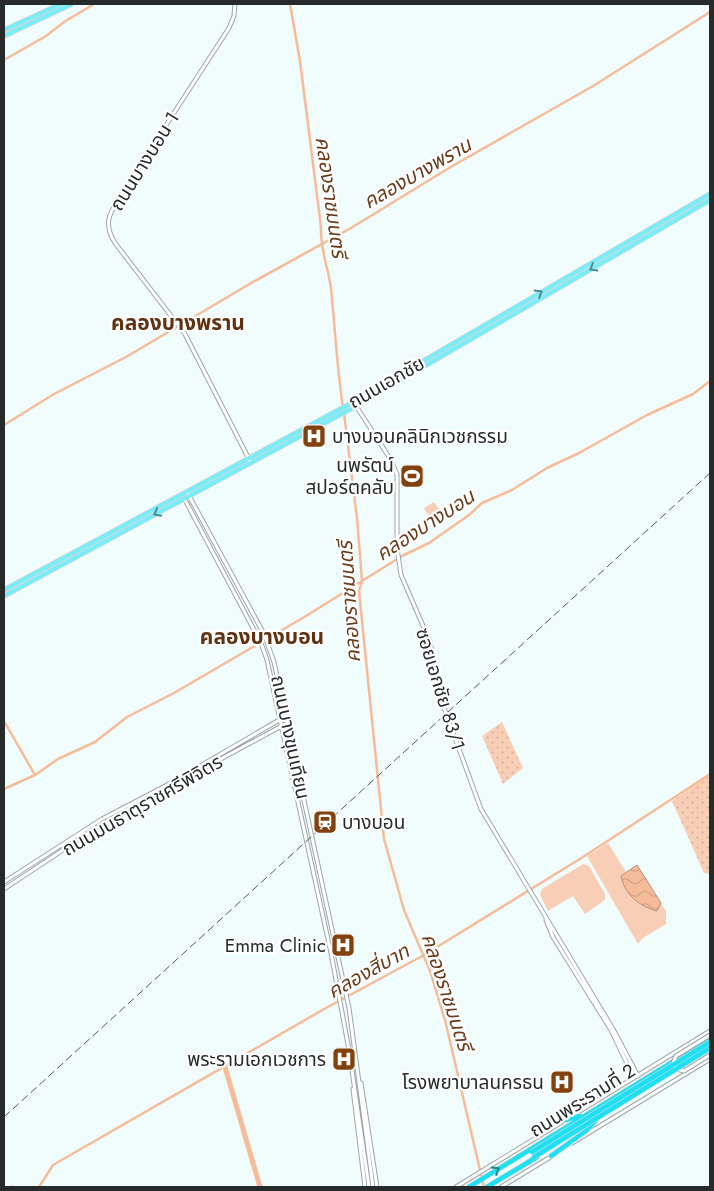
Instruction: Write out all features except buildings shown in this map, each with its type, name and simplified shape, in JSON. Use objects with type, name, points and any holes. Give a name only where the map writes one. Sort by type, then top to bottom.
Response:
[{"type":"highway","name":"ถนนพระรามที่ 2","points":[[469,1187],[710,1039]]},
{"type":"highway","points":[[710,1039],[533,1154],[710,1049]]},
{"type":"highway","name":"ถนนพระรามที่ 2","points":[[487,1187],[710,1049]]},
{"type":"highway","points":[[565,1120],[590,1113]]},
{"type":"highway","points":[[551,1156],[591,1126],[596,1120]]},
{"type":"main road","points":[[4,30],[60,4]]},
{"type":"main road","points":[[61,10],[72,4]]},
{"type":"main road","points":[[4,36],[77,4]]},
{"type":"main road","name":"ถนนบางบอน 1","points":[[235,4],[234,16],[229,28],[147,154],[108,218],[107,226],[115,243],[181,328],[249,461]]},
{"type":"main road","name":"ถนนเอกชัย","points":[[4,596],[181,494],[249,461],[347,408],[435,354],[710,194]]},
{"type":"main road","name":"ถนนเอกชัย","points":[[347,408],[356,406],[710,200]]},
{"type":"main road","points":[[435,354],[438,359]]},
{"type":"main road","name":"ซอยเอกชัย 83/1","points":[[356,406],[397,474],[398,562],[403,581],[430,642],[444,708],[480,805],[534,895],[553,937],[611,1030],[636,1077]]},
{"type":"main road","name":"ถนนเอกชัย","points":[[59,563],[190,497],[249,461]]},
{"type":"main road","name":"ถนนบางขุนเทียน","points":[[187,492],[267,640],[288,717],[314,847],[348,1000],[358,1070],[365,1149]]},
{"type":"main road","name":"ถนนบางขุนเทียน","points":[[181,494],[261,642],[281,718],[328,936],[365,1149]]},
{"type":"main road","points":[[212,550],[217,548]]},
{"type":"main road","name":"ถนนเอกชัย","points":[[4,590],[46,571]]},
{"type":"main road","points":[[281,718],[288,717]]},
{"type":"main road","name":"ถนนมนธาตุราชศรีพิจิตร","points":[[4,882],[102,819],[178,779],[281,718]]},
{"type":"main road","points":[[282,723],[288,722]]},
{"type":"main road","name":"ถนนมนธาตุราชศรีพิจิตร","points":[[4,889],[110,819],[173,787],[282,723]]},
{"type":"main road","points":[[309,848],[314,847]]},
{"type":"main road","points":[[328,936],[334,936]]},
{"type":"main road","name":"ถนนพระรามที่ 2","points":[[456,1187],[710,1032]]},
{"type":"main road","points":[[710,1039],[674,1057],[673,1063],[676,1069],[684,1071],[710,1055]]},
{"type":"main road","name":"ถนนพระรามที่ 2","points":[[501,1187],[710,1059]]},
{"type":"main road","points":[[358,1070],[377,1187]]},
{"type":"main road","points":[[354,1082],[355,1110],[365,1187]]},
{"type":"main road","points":[[365,1149],[371,1187]]},
{"type":"shaded area","points":[[434,502],[442,513],[431,520],[424,508]]},
{"type":"shaded area","points":[[502,722],[523,768],[503,784],[482,736]]},
{"type":"shaded area","points":[[708,776],[710,782],[710,874],[704,873],[672,801]]},
{"type":"shaded area","points":[[608,843],[626,872],[637,865],[666,911],[666,924],[643,938],[638,944],[587,856]]},
{"type":"shaded area","points":[[583,864],[589,866],[605,894],[605,900],[585,914],[573,896],[548,911],[540,895],[542,889]]},
{"type":"water","points":[[637,865],[661,903],[657,911],[644,906],[634,899],[623,883],[621,876]]},
{"type":"waterway","points":[[4,60],[46,36],[64,22],[94,4]]},
{"type":"waterway","name":"คลองราชมนตรี","points":[[290,4],[300,61],[322,243],[331,288],[343,408]]},
{"type":"waterway","name":"คลองบางพราน","points":[[4,425],[54,394],[126,357],[253,282],[351,228],[449,168],[593,86],[710,12]]},
{"type":"waterway","name":"คลองราชมนตรี","points":[[4,789],[35,775],[58,759],[95,742],[127,717],[174,693],[306,616],[402,556],[429,543],[469,515],[482,503],[512,490],[547,468],[579,453],[647,415],[693,394],[710,381]]},
{"type":"waterway","name":"คลองราชมนตรี","points":[[344,413],[357,518],[362,581],[359,591],[384,839],[404,910],[430,971],[445,1020],[484,1187]]},
{"type":"waterway","points":[[4,721],[35,775]]},
{"type":"waterway","name":"คลองสี่บาท","points":[[39,1187],[53,1165],[326,1008],[424,955],[583,857],[710,774]]},
{"type":"waterway","points":[[225,1067],[260,1187]]},
{"type":"railway","points":[[4,1117],[710,473]]},
{"type":"place","name":"บางบอนคลินิกเวชกรรม","points":[[314,436]]},
{"type":"place","name":"นพรัตน์ สปอร์ตคลับ","points":[[412,476]]},
{"type":"place","name":"บางบอน","points":[[325,822]]},
{"type":"place","name":"Emma Clinic","points":[[343,945]]},
{"type":"place","name":"พระรามเอกเวชการ","points":[[344,1059]]},
{"type":"place","name":"โรงพยาบาลนครธน","points":[[562,1082]]},
{"type":"district","name":"คลองบางพราน","points":[[178,323]]},
{"type":"district","name":"คลองบางบอน","points":[[262,637]]}]
